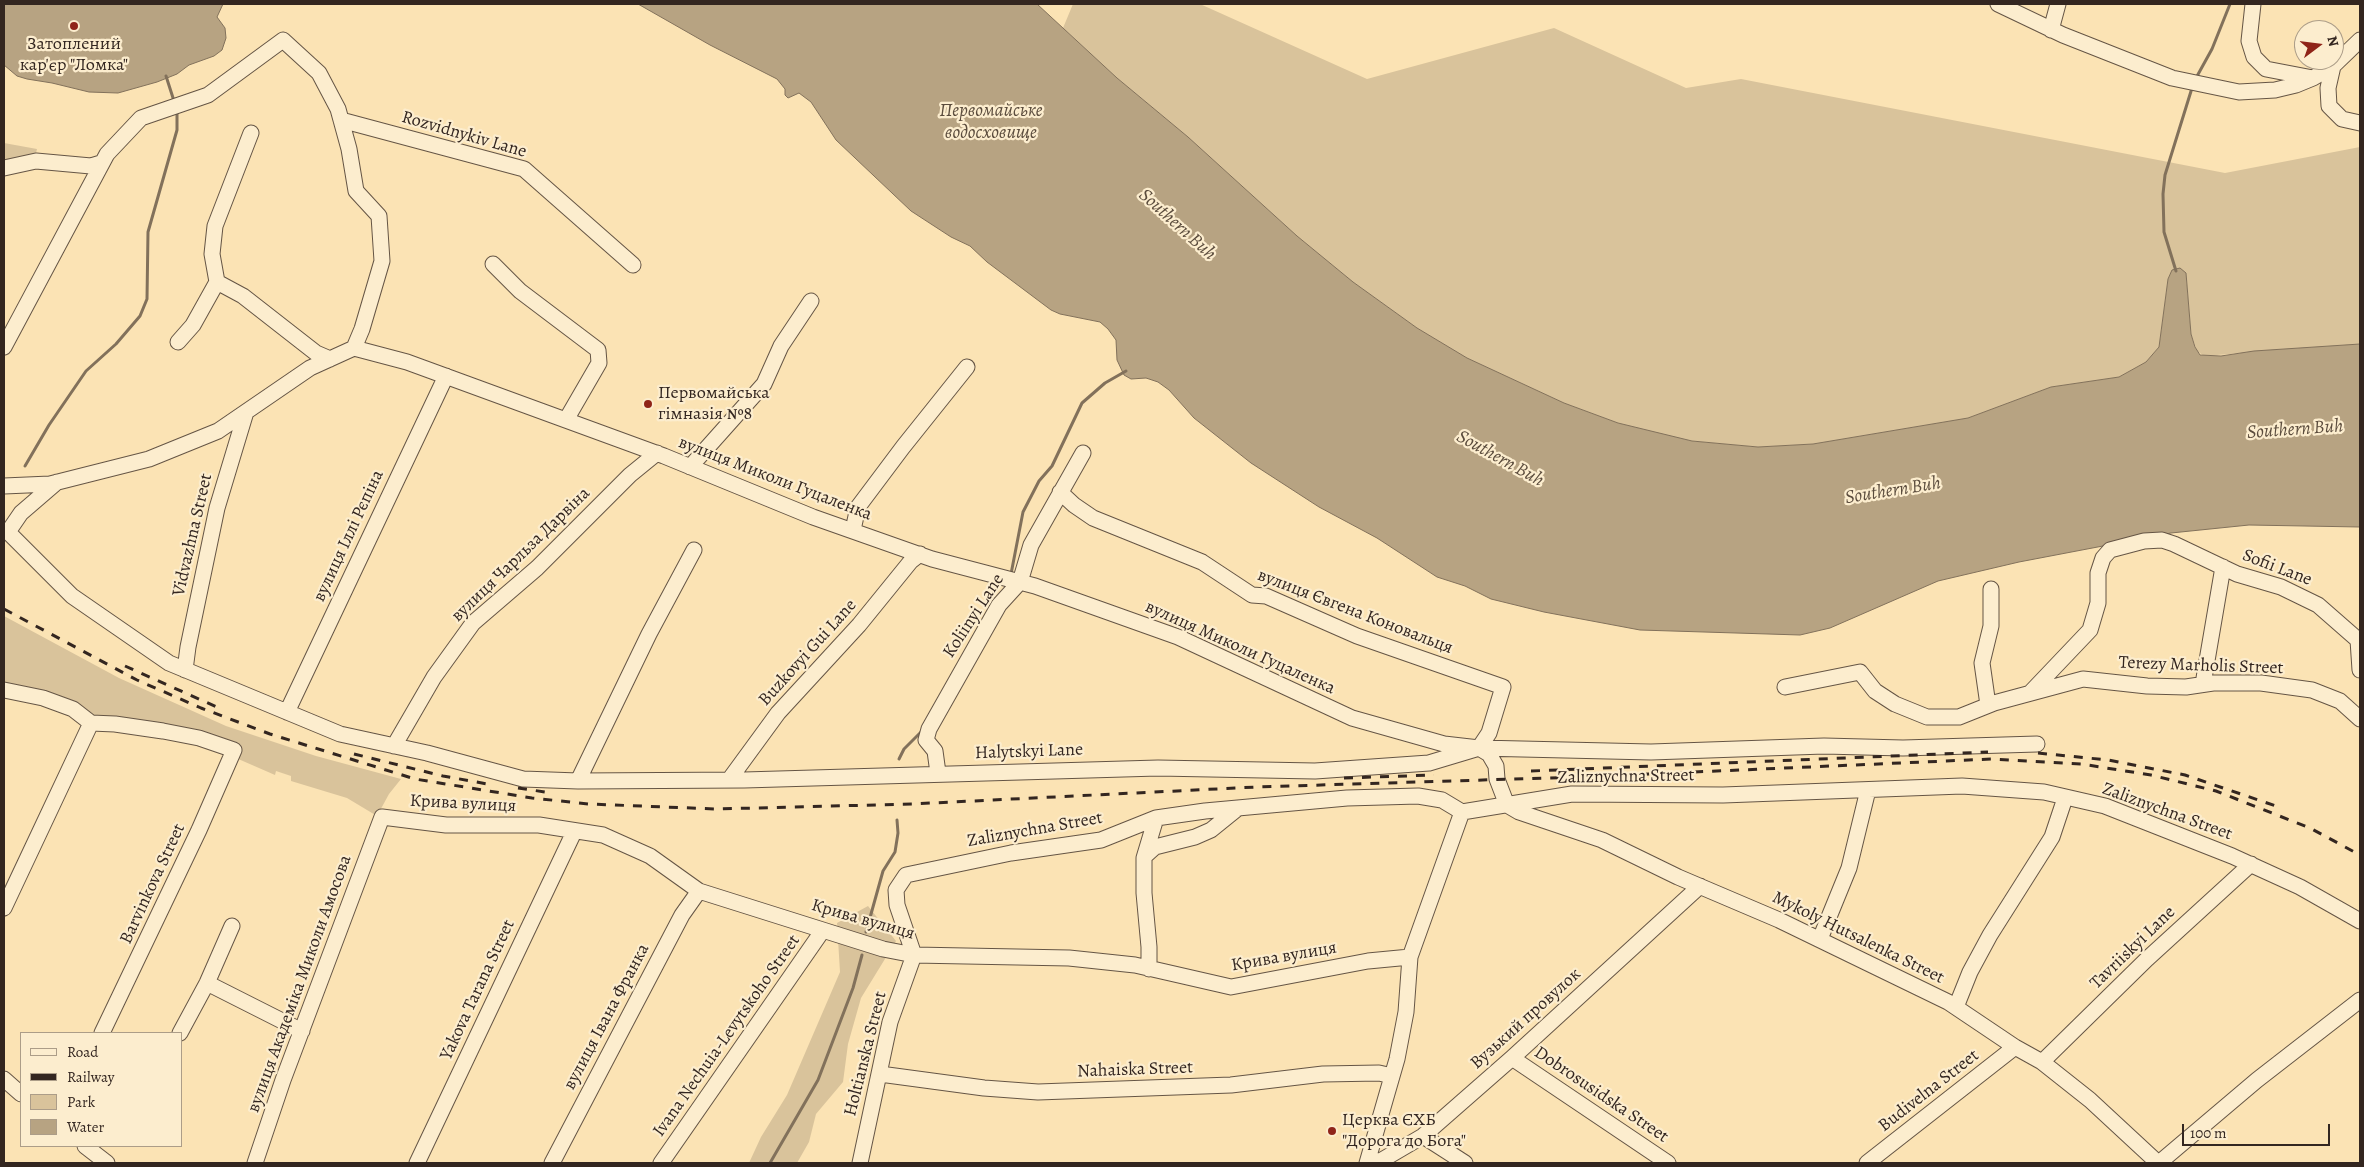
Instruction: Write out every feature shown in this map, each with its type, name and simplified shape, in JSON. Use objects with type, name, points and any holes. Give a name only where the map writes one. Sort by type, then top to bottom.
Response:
[{"type":"street","points":[[1998,4],[2051,30],[2172,78],[2204,86],[2238,92],[2275,90],[2296,85],[2326,70]]},
{"type":"street","points":[[2051,30],[2058,4]]},
{"type":"street","points":[[2253,4],[2249,41],[2254,58],[2266,69],[2313,78]]},
{"type":"street","points":[[4,347],[101,163],[141,118],[208,96],[283,40],[319,73],[338,109],[349,149],[356,191],[379,216],[382,261],[362,329],[354,348],[310,368],[218,431],[149,460],[57,482],[4,486]]},
{"type":"street","points":[[2344,55],[2360,40]]},
{"type":"street","points":[[2332,70],[2328,88],[2329,106],[2342,119],[2360,123]]},
{"type":"street","name":"Rozvidnykiv Lane","points":[[341,120],[524,169],[634,265]]},
{"type":"street","points":[[178,342],[193,325],[218,282],[212,254],[215,226],[251,133]]},
{"type":"street","points":[[4,168],[36,161],[91,166],[101,163]]},
{"type":"street","points":[[493,264],[520,291],[598,350],[599,363],[566,420]]},
{"type":"street","points":[[218,282],[243,296],[316,353],[330,359]]},
{"type":"street","points":[[690,467],[764,384],[781,346],[812,301]]},
{"type":"street","name":"вулиця Миколи Гуцаленка","points":[[354,348],[407,362],[446,376],[657,453],[853,530],[920,554],[1020,582],[1178,638],[1352,718],[1444,744],[1479,748]]},
{"type":"street","points":[[853,530],[858,507],[902,447],[967,367]]},
{"type":"street","name":"вулиця Іллі Рєпіна","points":[[287,712],[446,376]]},
{"type":"street","name":"Vidvazhna Street","points":[[185,670],[188,647],[217,508],[246,412]]},
{"type":"street","name":"вулиця Чарльза Дарвіна","points":[[394,746],[434,677],[473,623],[537,568],[630,474],[657,453]]},
{"type":"street","name":"Koliinyi Lane","points":[[938,774],[935,751],[926,740],[929,729],[999,605],[1020,582],[1031,546],[1083,453]]},
{"type":"street","name":"Halytskyi Lane","points":[[57,482],[21,513],[8,532],[72,596],[169,663],[340,734],[523,779],[578,781],[729,780],[1158,768],[1315,771],[1429,763],[1479,748]]},
{"type":"street","name":"вулиця Євгена Коновальця","points":[[1060,492],[1074,505],[1093,518],[1202,562],[1252,594],[1266,596],[1357,636],[1503,687],[1489,733],[1479,748]]},
{"type":"street","name":"Sofii Lane","points":[[2030,693],[2090,630],[2098,603],[2098,573],[2103,558],[2110,550],[2144,541],[2162,540],[2237,574],[2281,587],[2318,604],[2358,640],[2360,670]]},
{"type":"street","points":[[578,781],[649,634],[694,550]]},
{"type":"street","name":"Buzkovyi Gui Lane","points":[[729,780],[778,713],[859,625],[911,561],[920,554]]},
{"type":"street","points":[[2202,684],[2223,567]]},
{"type":"street","points":[[1988,705],[1982,663],[1991,626],[1990,589]]},
{"type":"street","name":"Terezy Marholis Street","points":[[1785,687],[1860,672],[1875,692],[1895,704],[1927,717],[1959,717],[1988,705],[2083,679],[2147,686],[2186,687],[2202,684],[2261,683],[2312,690],[2340,701],[2360,720]]},
{"type":"street","points":[[4,690],[43,698],[73,709],[91,723],[4,908]]},
{"type":"street","name":"Barvinkova Street","points":[[91,723],[115,724],[163,731],[199,738],[234,750],[199,830],[102,1032]]},
{"type":"street","points":[[1479,748],[1651,752],[1824,746],[1903,748],[2037,744]]},
{"type":"street","points":[[1479,748],[1489,754],[1496,766],[1497,779],[1507,805]]},
{"type":"street","name":"Zaliznychna Street","points":[[914,955],[897,905],[896,890],[906,875],[1011,853],[1101,840],[1156,818],[1205,811],[1347,798],[1418,796],[1442,800],[1462,812],[1572,794],[1723,795],[1962,786],[2044,792],[2105,806],[2250,864],[2300,887],[2360,921]]},
{"type":"street","points":[[1820,939],[1850,868],[1868,790]]},
{"type":"street","points":[[1956,1007],[1970,972],[1990,935],[2052,837],[2066,798]]},
{"type":"street","name":"Mykoly Hutsalenka Street","points":[[1507,805],[1519,812],[1602,840],[1820,939],[1956,1007],[2015,1047],[2042,1062],[2090,1100],[2159,1163]]},
{"type":"street","points":[[1145,856],[1155,847],[1195,837],[1211,830],[1237,809]]},
{"type":"street","points":[[1368,1163],[1392,1076],[1406,1012],[1410,957],[1425,920],[1462,812]]},
{"type":"street","name":"Крива вулиця","points":[[382,817],[446,825],[538,825],[603,835],[650,856],[699,891],[883,948],[914,955],[1069,958],[1149,968],[1231,987],[1368,962],[1410,957]]},
{"type":"street","name":"вулиця Академіка Миколи Амосова","points":[[255,1163],[283,1080],[382,817]]},
{"type":"street","points":[[1149,968],[1144,894],[1145,856],[1156,818]]},
{"type":"street","name":"Yakova Tarana Street","points":[[417,1163],[574,832]]},
{"type":"street","name":"Tavriiskyi Lane","points":[[2042,1062],[2147,959],[2250,864]]},
{"type":"street","name":"Вузький провулок","points":[[1368,1163],[1382,1160],[1424,1136],[1700,886]]},
{"type":"street","name":"вулиця Івана Франка","points":[[552,1163],[682,915],[699,891]]},
{"type":"street","points":[[181,1032],[207,983],[232,926]]},
{"type":"street","name":"Ivana Nechuia-Levytskoho Street","points":[[661,1163],[823,930]]},
{"type":"street","name":"Holtianska Street","points":[[860,1163],[868,1118],[880,1074],[890,1022],[914,955]]},
{"type":"street","points":[[207,983],[302,1032]]},
{"type":"street","points":[[2159,1163],[2256,1080],[2360,1000]]},
{"type":"street","name":"Budivelna Street","points":[[1874,1161],[2015,1047]]},
{"type":"street","name":"Dobrosusidska Street","points":[[1512,1058],[1668,1163]]},
{"type":"street","name":"Nahaiska Street","points":[[880,1074],[984,1088],[1038,1092],[1158,1089],[1231,1084],[1323,1074],[1379,1073],[1392,1076]]},
{"type":"street","points":[[4,1079],[20,1093]]},
{"type":"street","points":[[1424,1136],[1465,1163]]},
{"type":"street","points":[[85,1147],[107,1163]]},
{"type":"green space","points":[[1073,4],[1200,4],[1367,79],[1554,28],[1686,88],[1741,79],[2225,173],[2360,147],[2360,344],[2204,356],[2197,351],[2191,334],[2186,273],[2172,270],[2168,279],[2159,347],[2146,362],[2119,377],[2051,387],[1968,418],[1813,444],[1758,447],[1692,441],[1666,436],[1618,423],[1564,403],[1467,358],[1417,328],[1353,282],[1297,236],[1188,137],[1117,78],[1063,28]]},
{"type":"green space","points":[[4,143],[37,149],[35,157],[4,162]]},
{"type":"green space","points":[[4,616],[119,678],[226,726],[316,756],[401,779],[389,794],[377,816],[347,798],[291,781],[291,776],[276,771],[275,775],[236,758],[241,745],[100,718],[4,685]]},
{"type":"green space","points":[[868,906],[896,941],[861,998],[848,1044],[843,1082],[816,1114],[809,1142],[797,1163],[749,1163],[761,1137],[787,1095],[840,972],[837,923]]},
{"type":"water","points":[[4,4],[223,4],[217,17],[225,28],[226,38],[222,50],[214,56],[189,65],[177,74],[157,82],[118,93],[89,92],[17,76],[4,65]]},
{"type":"water","name":"Первомайське водосховище","points":[[638,4],[1037,4],[1117,78],[1188,137],[1297,236],[1353,282],[1417,328],[1467,358],[1564,403],[1618,423],[1692,441],[1758,447],[1813,444],[1968,418],[2051,387],[2119,377],[2146,362],[2159,347],[2168,279],[2172,270],[2180,268],[2186,273],[2191,334],[2200,355],[2221,356],[2254,351],[2360,344],[2360,527],[2249,525],[2171,533],[2019,562],[1938,581],[1830,628],[1800,635],[1640,630],[1544,612],[1491,599],[1465,586],[1437,577],[1377,538],[1319,507],[1251,463],[1194,418],[1169,390],[1158,382],[1146,378],[1131,379],[1124,375],[1117,360],[1116,340],[1100,322],[1060,314],[1051,310],[987,262],[970,246],[951,237],[911,211],[836,140],[811,102],[799,93],[788,98],[785,95],[785,89],[777,79],[710,45]]},
{"type":"waterway","points":[[2196,78],[2212,49],[2230,4]]},
{"type":"waterway","points":[[166,76],[174,101]]},
{"type":"waterway","points":[[2176,271],[2164,232],[2163,194],[2165,175],[2192,88]]},
{"type":"waterway","points":[[25,466],[49,425],[86,371],[116,344],[140,316],[147,299],[148,232],[177,130],[177,110]]},
{"type":"waterway","points":[[1011,574],[1023,512],[1039,481],[1052,466],[1082,403],[1105,383],[1126,371]]},
{"type":"waterway","points":[[899,759],[904,749],[922,731]]},
{"type":"waterway","points":[[866,932],[883,871],[895,852],[898,833],[897,820]]},
{"type":"waterway","points":[[770,1163],[818,1080],[853,988],[862,955]]},
{"type":"railway","points":[[4,609],[137,680],[201,708],[270,734],[415,779],[532,798],[589,804],[716,809],[912,804],[1256,787],[1580,777],[1992,759],[2081,764],[2151,775],[2216,791],[2310,828],[2360,855]]},
{"type":"railway","points":[[125,666],[219,708]]},
{"type":"railway","points":[[1531,771],[1988,752]]},
{"type":"railway","points":[[2038,753],[2108,760],[2185,775],[2276,806]]},
{"type":"railway","points":[[354,754],[443,776],[493,785]]},
{"type":"railway","points":[[1344,778],[1434,775]]},
{"type":"railway","points":[[518,788],[552,793]]},
{"type":"place","name":"Затоплений кар'єр \"Ломка\"","points":[[74,26]]},
{"type":"place","name":"Первомайська гімназія №8","points":[[648,404]]},
{"type":"place","name":"Церква ЄХБ \"Дорога до Бога\"","points":[[1332,1131]]},
{"type":"water label","name":"Southern Buh","points":[[1177,225]]},
{"type":"water label","name":"Southern Buh","points":[[2295,430]]},
{"type":"water label","name":"Southern Buh","points":[[1500,459]]},
{"type":"water label","name":"Southern Buh","points":[[1893,491]]}]
